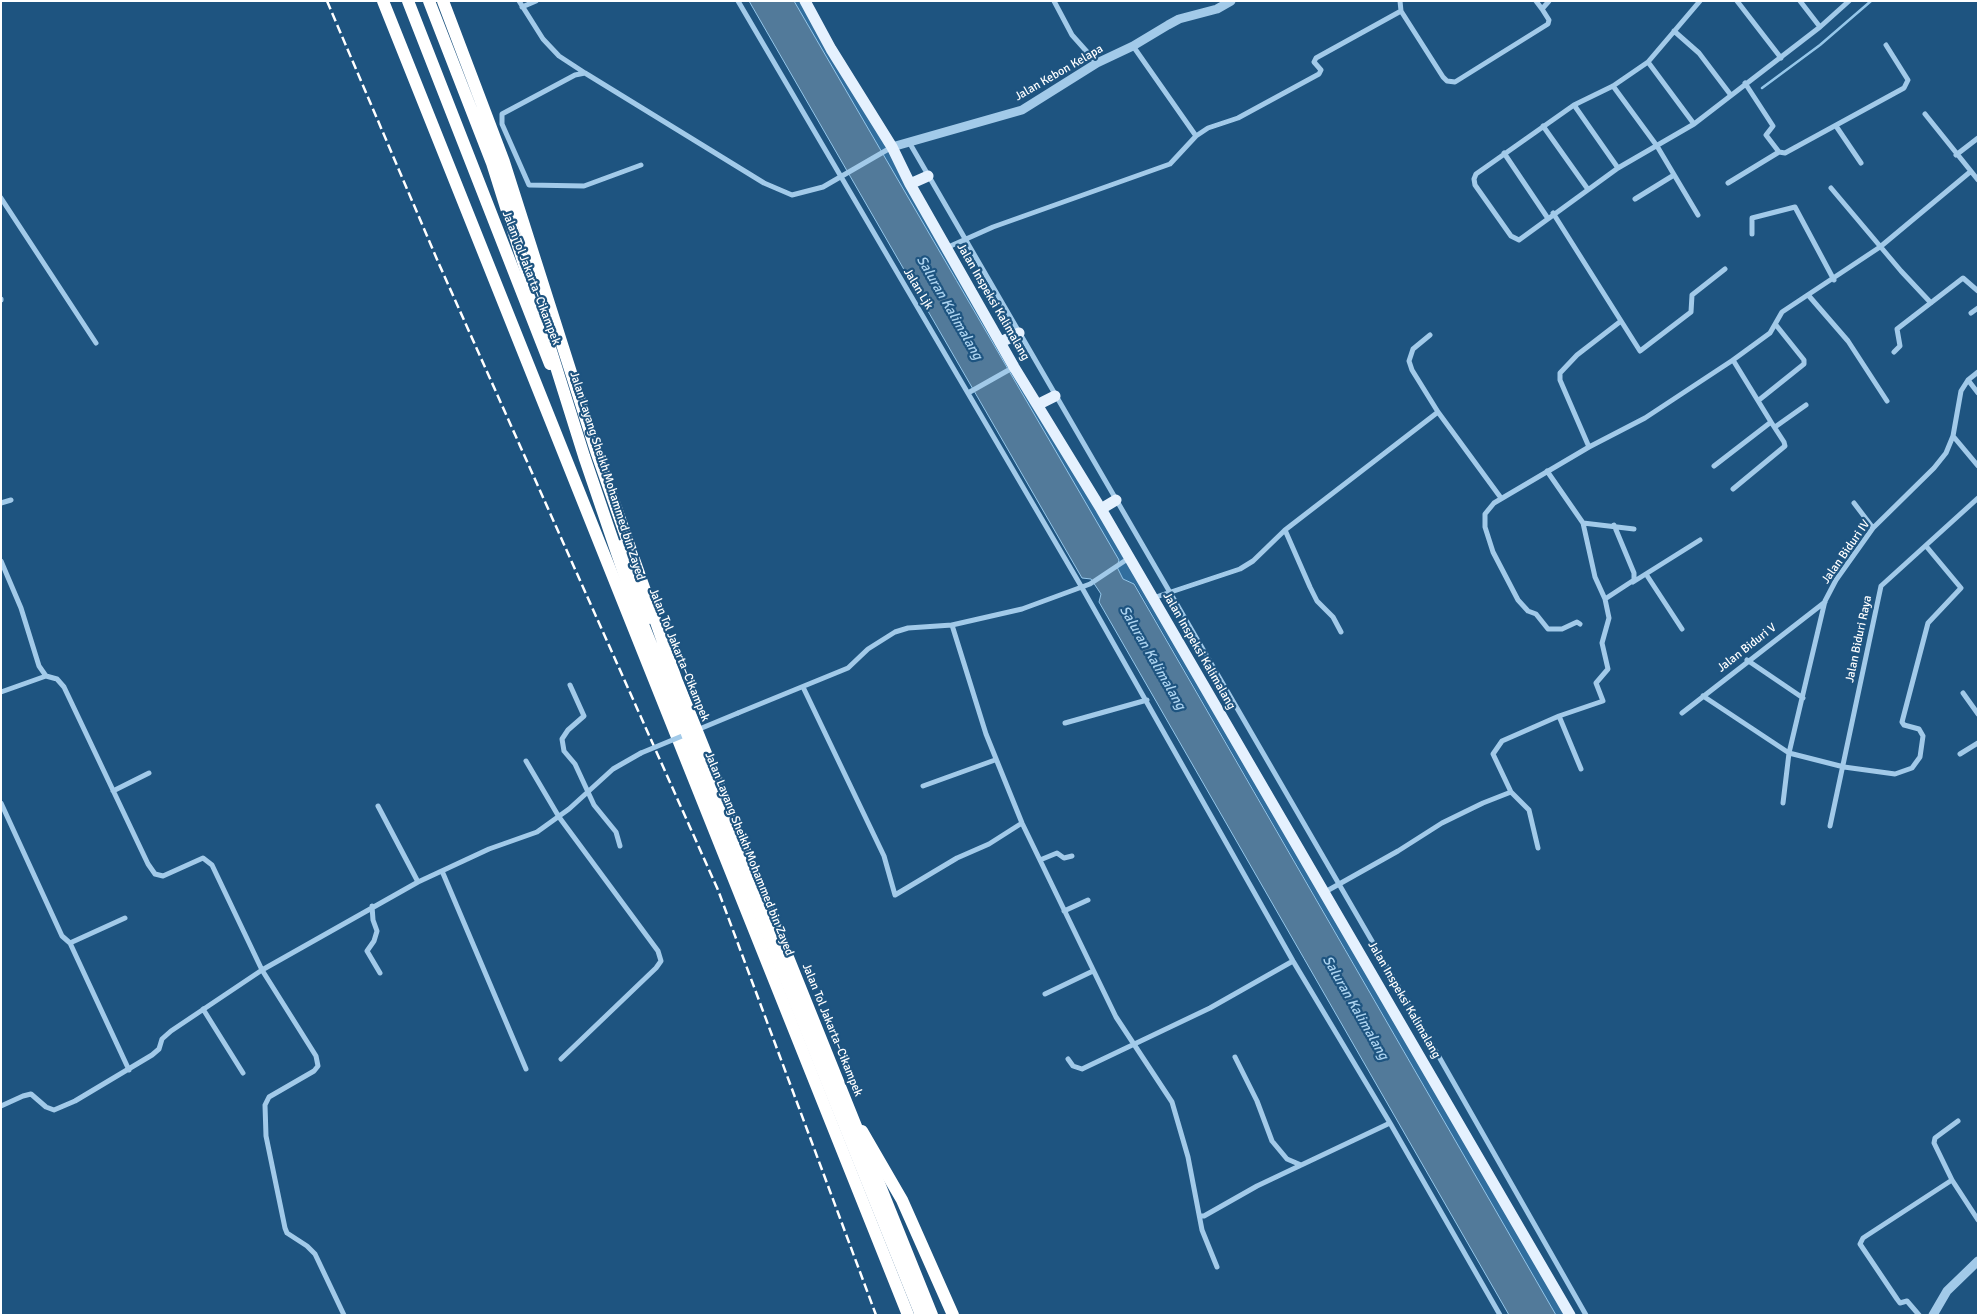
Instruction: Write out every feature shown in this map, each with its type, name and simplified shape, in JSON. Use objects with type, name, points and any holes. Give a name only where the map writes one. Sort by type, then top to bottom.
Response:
[{"type":"highway","points":[[383,1],[908,1315]]},
{"type":"highway","name":"Jalan Tol Jakarta–Cikampek","points":[[408,1],[656,636],[933,1315]]},
{"type":"highway","name":"Jalan Layang Sheikh Mohammed bin Zayed","points":[[429,1],[492,163],[584,456],[632,597],[921,1315]]},
{"type":"highway","name":"Jalan Layang Sheikh Mohammed bin Zayed","points":[[442,1],[504,162],[596,451],[676,679],[933,1315]]},
{"type":"highway","points":[[851,1111],[902,1200],[953,1315]]},
{"type":"main road","name":"Jalan Inspeksi Kalimalang","points":[[805,1],[888,149],[1001,342],[1012,368],[1039,404],[1570,1315]]},
{"type":"main road","points":[[910,184],[928,176]]},
{"type":"main road","points":[[1001,342],[1019,333]]},
{"type":"main road","points":[[1039,404],[1055,396]]},
{"type":"main road","points":[[1100,509],[1116,500]]},
{"type":"street","points":[[519,1],[544,39],[559,56],[779,191],[792,196],[805,193],[848,174],[888,149]]},
{"type":"street","points":[[522,7],[536,1]]},
{"type":"street","name":"Jalan Ljk","points":[[738,1],[840,178],[970,392],[1293,961],[1390,1123],[1500,1315]]},
{"type":"street","points":[[1054,1],[1072,35],[1097,63]]},
{"type":"street","name":"Jalan Kebon Kelapa","points":[[888,149],[1022,110],[1097,63],[1133,46],[1179,19],[1218,8],[1231,1]]},
{"type":"street","points":[[1400,1],[1401,11],[1443,77],[1447,81],[1455,82],[1548,24],[1549,20],[1536,1]]},
{"type":"street","points":[[1542,9],[1549,1]]},
{"type":"street","points":[[1700,1],[1648,62],[1614,86],[1574,105],[1476,174],[1474,178],[1475,185],[1511,236],[1516,240],[1519,240],[1587,188],[1694,124],[1730,94],[1820,27],[1849,1]]},
{"type":"street","points":[[1737,1],[1780,58]]},
{"type":"street","points":[[1800,1],[1820,27]]},
{"type":"street","points":[[946,248],[993,227],[1170,164],[1196,136],[1208,128],[1238,118],[1319,74],[1321,70],[1314,62],[1316,58],[1401,11]]},
{"type":"street","points":[[1674,31],[1699,53],[1730,94]]},
{"type":"street","points":[[1745,84],[1774,126],[1766,135],[1779,152],[1785,154],[1907,86],[1908,80],[1906,75],[1886,45]]},
{"type":"street","points":[[1133,46],[1196,136]]},
{"type":"street","points":[[1648,62],[1694,124]]},
{"type":"street","points":[[585,73],[575,75],[502,114],[502,124],[529,185],[584,186],[641,165]]},
{"type":"street","points":[[1614,86],[1657,146],[1698,215]]},
{"type":"street","points":[[1574,105],[1618,168]]},
{"type":"street","points":[[1925,114],[1956,155],[1978,180]]},
{"type":"street","points":[[1542,126],[1587,188]]},
{"type":"street","points":[[1836,126],[1861,163]]},
{"type":"street","points":[[1956,155],[1978,138]]},
{"type":"street","name":"Jalan Inspeksi Kalimalang","points":[[909,142],[1438,1055],[1586,1315]]},
{"type":"street","points":[[1728,183],[1779,152]]},
{"type":"street","points":[[1504,154],[1547,217]]},
{"type":"street","points":[[1580,624],[1577,622],[1562,628],[1548,629],[1536,614],[1528,610],[1518,600],[1494,552],[1485,527],[1486,514],[1501,498],[1589,447],[1645,418],[1733,360],[1770,333],[1782,312],[1834,280],[1880,247],[1970,172]]},
{"type":"street","points":[[1635,200],[1674,175]]},
{"type":"street","points":[[1831,188],[1880,247],[1931,303]]},
{"type":"street","points":[[1,198],[96,343]]},
{"type":"street","points":[[1752,234],[1752,218],[1795,207],[1834,280]]},
{"type":"street","points":[[1553,213],[1640,351],[1691,312],[1692,295],[1725,268]]},
{"type":"street","points":[[1894,352],[1900,346],[1897,329],[1964,278],[1978,291]]},
{"type":"street","points":[[1809,296],[1848,341],[1886,401]]},
{"type":"street","points":[[1971,313],[1978,308]]},
{"type":"street","points":[[1589,447],[1559,376],[1562,370],[1577,356],[1621,321]]},
{"type":"street","points":[[1759,400],[1804,364],[1804,360],[1776,325]]},
{"type":"street","points":[[1430,335],[1412,350],[1409,361],[1415,376],[1438,412],[1501,498]]},
{"type":"street","points":[[1733,360],[1759,400],[1785,446],[1733,488]]},
{"type":"street","points":[[970,392],[1012,368]]},
{"type":"street","name":"Jalan Biduri IV","points":[[1783,803],[1789,753],[1826,602],[1836,580],[1874,528],[1934,468],[1946,453],[1952,436],[1961,391],[1968,380],[1978,372]]},
{"type":"street","points":[[1968,380],[1978,393]]},
{"type":"street","points":[[1714,466],[1773,424],[1806,405]]},
{"type":"street","points":[[1152,598],[1240,569],[1253,561],[1285,530],[1438,412]]},
{"type":"street","points":[[1952,436],[1978,466]]},
{"type":"street","points":[[1538,848],[1529,810],[1511,792],[1497,764],[1494,751],[1502,741],[1512,735],[1602,701],[1596,683],[1608,669],[1603,656],[1602,643],[1609,618],[1595,577],[1583,523],[1547,471]]},
{"type":"street","name":"Jalan Biduri Raya","points":[[1830,826],[1881,586],[1978,498]]},
{"type":"street","points":[[1,503],[11,500]]},
{"type":"street","points":[[1854,503],[1874,528]]},
{"type":"street","points":[[1583,523],[1614,525],[1634,529]]},
{"type":"street","points":[[1614,525],[1634,573],[1633,582]]},
{"type":"street","points":[[1285,530],[1317,601],[1333,617],[1341,632]]},
{"type":"street","points":[[1604,600],[1700,540]]},
{"type":"street","points":[[1703,696],[1789,753],[1844,767],[1895,774],[1912,768],[1920,757],[1923,736],[1920,729],[1904,725],[1902,722],[1928,623],[1961,588],[1926,546]]},
{"type":"street","points":[[1,1106],[31,1094],[46,1107],[54,1110],[128,1070],[159,1049],[164,1037],[262,970],[372,906],[418,882],[488,849],[537,832],[559,817],[624,760],[848,668],[868,649],[895,632],[908,628],[952,625],[1022,609],[1090,584],[1129,558]]},
{"type":"street","points":[[1,561],[22,608],[37,662],[46,676]]},
{"type":"street","points":[[1646,574],[1682,629]]},
{"type":"street","name":"Jalan Biduri V","points":[[1682,713],[1747,660],[1826,602]]},
{"type":"street","points":[[952,625],[995,760],[1022,823],[1116,1017],[1172,1102],[1184,1138],[1201,1216],[1202,1230],[1217,1268]]},
{"type":"street","points":[[1747,660],[1802,698]]},
{"type":"street","points":[[1,692],[46,676],[57,679],[64,687],[148,864],[155,874],[158,876],[168,875],[203,858],[212,865],[262,970],[316,1056],[318,1066],[314,1071],[269,1097],[265,1105],[266,1136],[274,1182],[287,1233],[307,1246],[315,1254],[344,1315]]},
{"type":"street","points":[[570,685],[584,716],[568,730],[562,739],[564,751],[575,764],[594,805],[616,832],[620,846]]},
{"type":"street","points":[[803,687],[884,856],[895,895],[956,858],[988,844],[1022,823]]},
{"type":"street","points":[[1963,693],[1978,714]]},
{"type":"street","points":[[1065,723],[1146,700]]},
{"type":"street","points":[[1559,716],[1581,769]]},
{"type":"street","points":[[1960,754],[1978,743]]},
{"type":"street","points":[[924,786],[995,760]]},
{"type":"street","points":[[526,761],[559,817],[658,951],[661,961],[561,1059]]},
{"type":"street","points":[[113,792],[149,773]]},
{"type":"street","points":[[1325,892],[1398,851],[1442,823],[1482,802],[1511,792]]},
{"type":"street","points":[[1,803],[62,936],[70,943],[128,1070]]},
{"type":"street","points":[[378,806],[418,882]]},
{"type":"street","points":[[1040,860],[1057,853],[1064,858],[1072,856]]},
{"type":"street","points":[[442,871],[526,1069]]},
{"type":"street","points":[[1064,911],[1088,900]]},
{"type":"street","points":[[372,906],[373,920],[377,931],[374,941],[367,951],[380,973]]},
{"type":"street","points":[[70,943],[125,918]]},
{"type":"street","points":[[1068,1059],[1074,1066],[1082,1069],[1210,1008],[1293,961]]},
{"type":"street","points":[[1045,994],[1093,971]]},
{"type":"street","points":[[203,1009],[243,1073]]},
{"type":"street","points":[[1235,1057],[1257,1100],[1272,1141],[1287,1159],[1301,1165]]},
{"type":"street","points":[[1958,1121],[1935,1138],[1934,1143],[1952,1180],[1978,1220]]},
{"type":"street","points":[[1201,1216],[1257,1186],[1390,1123]]},
{"type":"street","points":[[1919,1315],[1907,1301],[1900,1303],[1860,1244],[1863,1238],[1952,1180]]},
{"type":"street","points":[[1933,1315],[1947,1291],[1978,1261]]},
{"type":"shaded area","points":[[794,1],[805,1],[1571,1315],[1556,1315],[1135,584],[1123,579],[1117,567],[1119,560]]},
{"type":"water","name":"Saluran Kalimalang","points":[[749,1],[794,1],[1119,560],[1117,567],[1123,579],[1134,584],[1556,1315],[1509,1315],[1099,602],[1101,594],[1091,579],[1082,578]]},
{"type":"waterway","points":[[1762,88],[1820,45],[1871,1]]},
{"type":"railway","points":[[327,1],[439,264],[718,890],[876,1315]]}]
